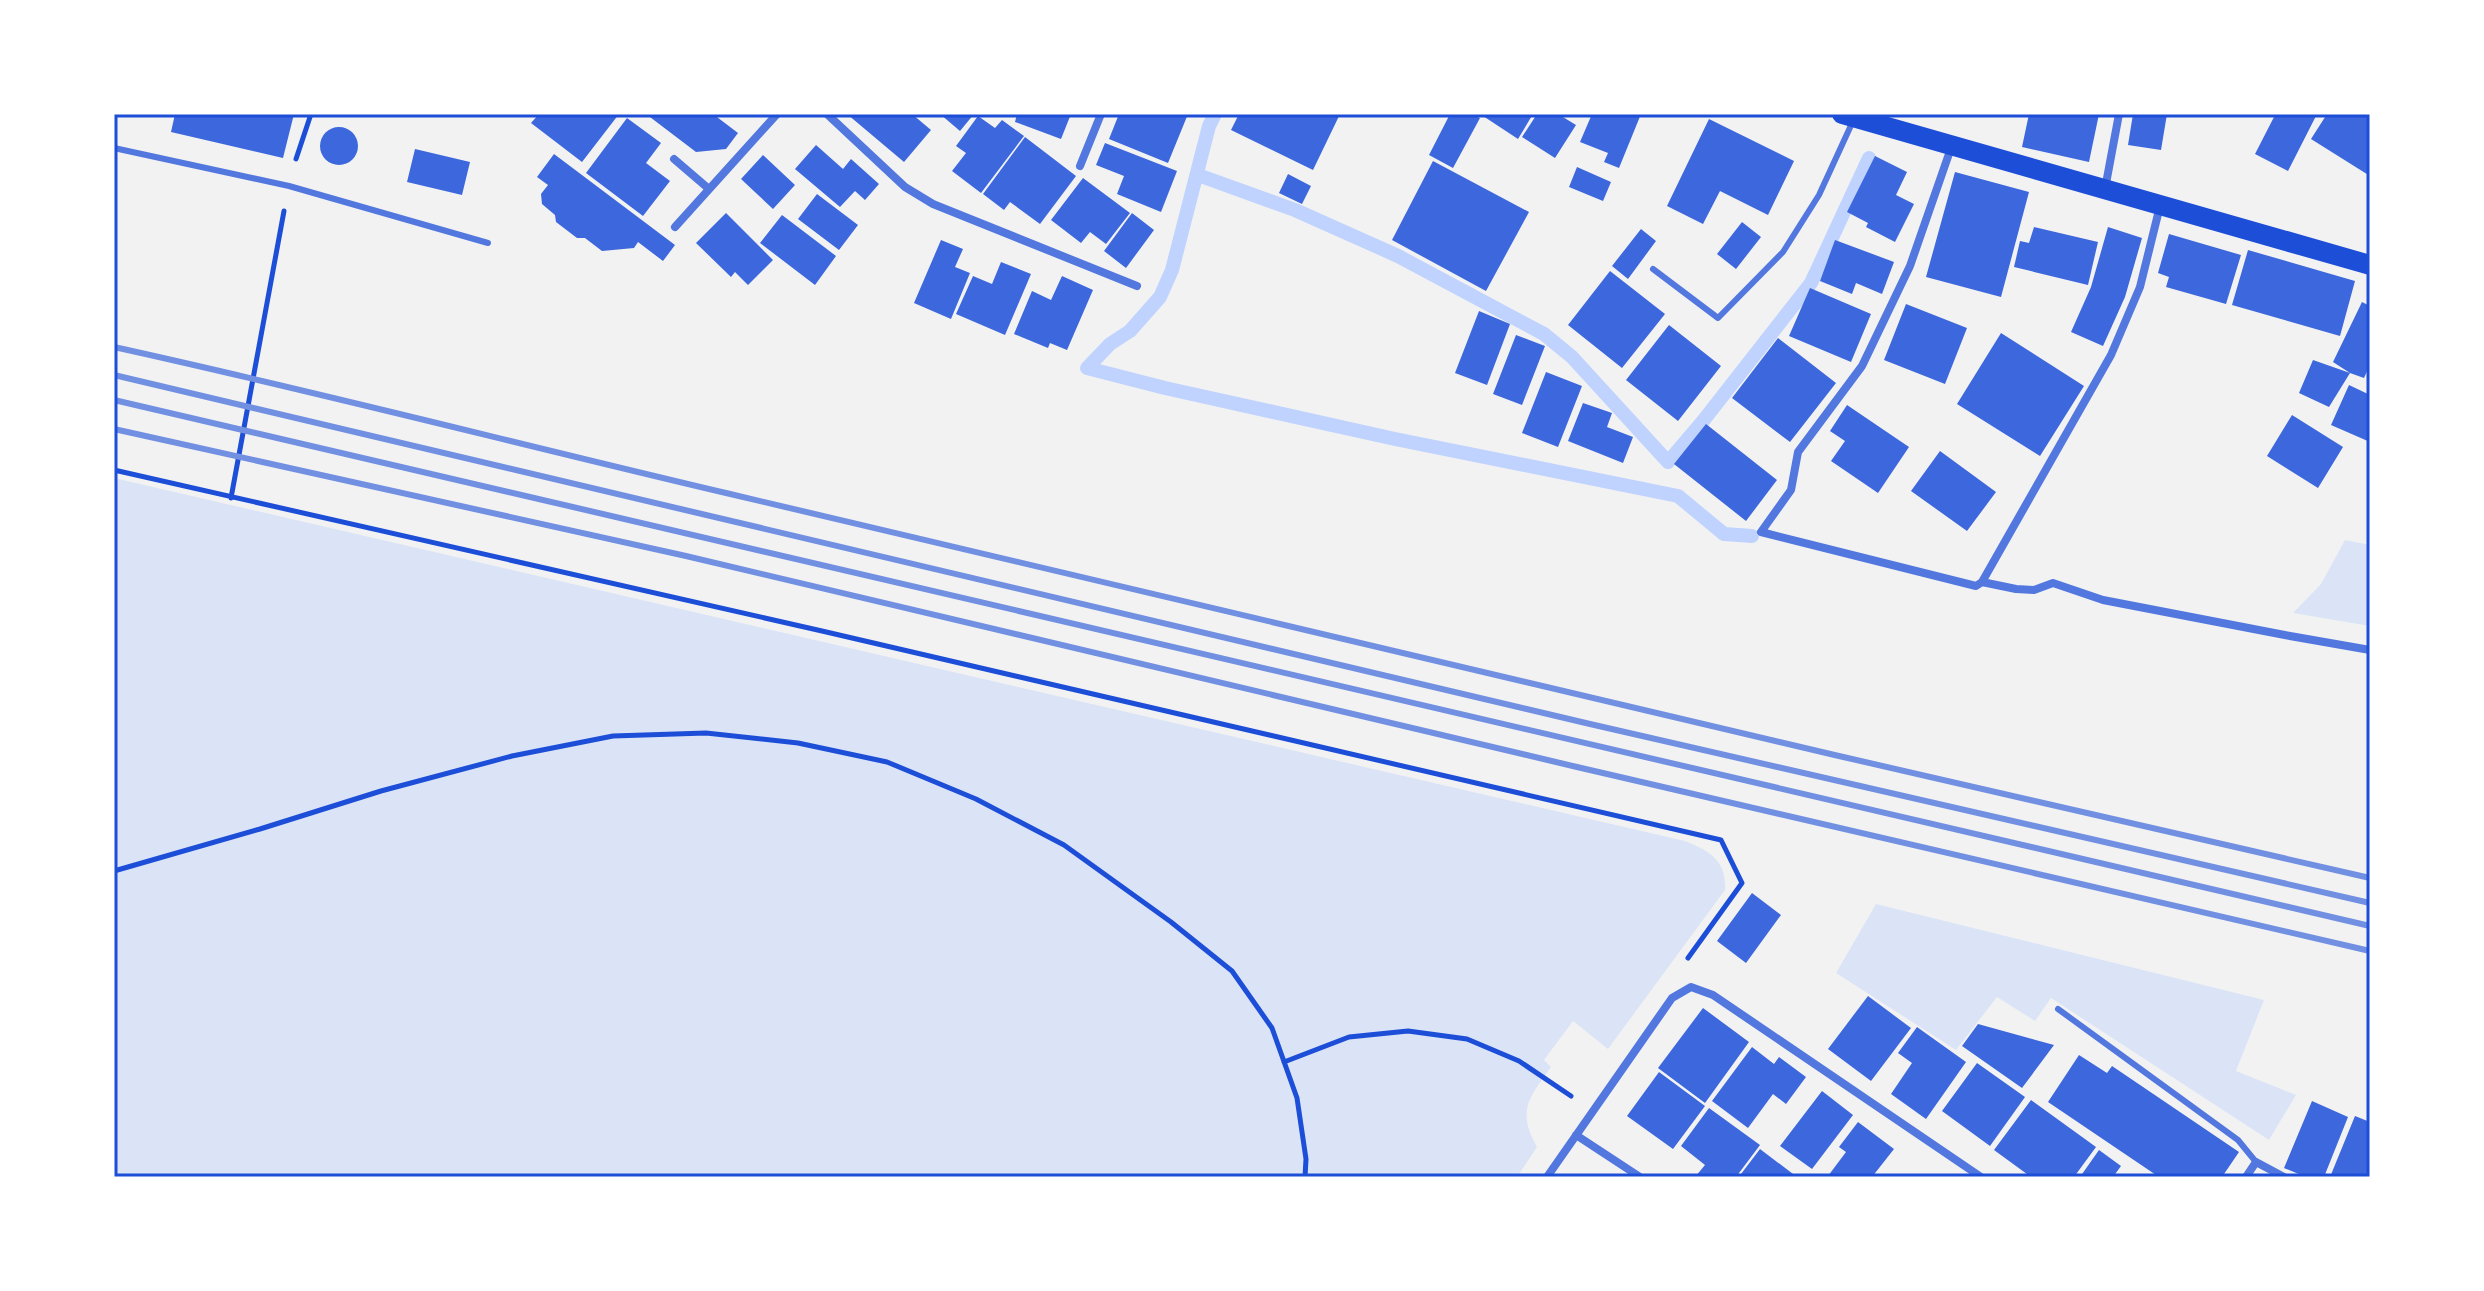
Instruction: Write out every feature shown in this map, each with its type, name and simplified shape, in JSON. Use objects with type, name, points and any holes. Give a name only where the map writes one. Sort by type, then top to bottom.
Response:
[{"type":"main road","points":[[1848,116],[2370,265]]},
{"type":"street","points":[[675,227],[777,114]]},
{"type":"street","points":[[827,114],[905,187],[933,204],[1137,286]]},
{"type":"street","points":[[1080,166],[1101,114]]},
{"type":"street","points":[[2105,190],[2119,114]]},
{"type":"street","points":[[1952,146],[1910,266],[1862,366],[1798,452],[1791,490],[1761,532],[1976,586],[1982,582],[2111,355],[2140,287],[2160,205]]},
{"type":"street","points":[[674,159],[709,189]]},
{"type":"street","points":[[1982,582],[2034,590],[2053,583],[2103,600],[2370,650]]},
{"type":"street","points":[[1547,1177],[1672,998],[1691,987],[1713,995],[1981,1177]]},
{"type":"street","points":[[1576,1135],[1640,1177]]},
{"type":"street","points":[[2246,1177],[2256,1162],[2284,1177]]},
{"type":"lane","points":[[1653,269],[1718,318],[1783,252],[1819,195],[1848,116]]},
{"type":"lane","points":[[114,148],[289,186],[488,243]]},
{"type":"lane","points":[[2058,1009],[2238,1140],[2256,1162]]},
{"type":"path","points":[[231,498],[289,186],[311,114]]},
{"type":"path","points":[[114,470],[1721,840],[1742,883],[1688,957],[1691,987]]},
{"type":"path","points":[[114,871],[396,787],[512,756],[613,736],[706,733],[798,743],[887,762],[976,799],[1064,845],[1171,922],[1232,971],[1272,1028],[1297,1098],[1306,1159],[1305,1177]]},
{"type":"path","points":[[1284,1062],[1349,1037],[1408,1031],[1467,1039],[1519,1061],[1593,1112]]},
{"type":"shaded area","points":[[114,478],[1685,841],[1709,853],[1720,864],[1725,890],[1608,1049],[1573,1021],[1544,1060],[1551,1067],[1532,1096],[1527,1113],[1527,1123],[1537,1147],[1517,1177],[114,1177]]},
{"type":"shaded area","points":[[2345,540],[2370,545],[2370,626],[2293,613],[2321,584]]},
{"type":"shaded area","points":[[1876,904],[2264,1000],[2236,1071],[2296,1095],[2269,1140],[2051,998],[2035,1021],[1997,997],[1956,1050],[1836,973]]},
{"type":"building","points":[[175,114],[294,114],[283,158],[171,132]]},
{"type":"building","points":[[539,114],[619,114],[582,162],[531,123]]},
{"type":"building","points":[[646,114],[713,114],[738,133],[726,149],[696,152]]},
{"type":"building","points":[[847,114],[912,114],[931,130],[904,162]]},
{"type":"building","points":[[940,114],[974,114],[960,131]]},
{"type":"building","points":[[1017,114],[1071,114],[1061,139],[1015,122]]},
{"type":"building","points":[[1119,114],[1188,114],[1168,163],[1109,139]]},
{"type":"building","points":[[1239,114],[1340,114],[1313,170],[1231,130]]},
{"type":"building","points":[[1450,114],[1472,114],[1480,118],[1453,168],[1429,155]]},
{"type":"building","points":[[1480,114],[1533,114],[1518,139]]},
{"type":"building","points":[[1537,114],[1558,114],[1576,125],[1555,158],[1522,137]]},
{"type":"building","points":[[1592,114],[1641,114],[1619,168],[1604,162],[1608,153],[1580,142]]},
{"type":"building","points":[[2029,114],[2099,114],[2089,162],[2022,147]]},
{"type":"building","points":[[2133,114],[2167,114],[2161,150],[2128,145]]},
{"type":"building","points":[[2268,114],[2317,114],[2288,171],[2255,154],[2274,117]]},
{"type":"building","points":[[2327,114],[2370,114],[2370,176],[2311,139]]},
{"type":"building","points":[[978,116],[995,128],[1002,120],[1024,136],[981,193],[952,171],[966,153],[956,146]]},
{"type":"building","points":[[627,118],[661,143],[646,163],[670,181],[643,216],[586,173]]},
{"type":"building","points":[[1709,119],[1794,161],[1768,215],[1720,191],[1703,224],[1667,206]]},
{"type":"building","points":[[339,127],[352,133],[358,146],[352,159],[339,165],[326,159],[320,146],[326,133]]},
{"type":"building","points":[[1025,137],[1076,176],[1040,224],[1010,202],[1004,210],[983,194]]},
{"type":"building","points":[[1105,143],[1177,171],[1161,212],[1117,194],[1124,176],[1096,165]]},
{"type":"building","points":[[816,145],[843,169],[851,159],[879,184],[865,200],[855,191],[840,207],[795,169]]},
{"type":"building","points":[[415,149],[470,162],[462,195],[407,182]]},
{"type":"building","points":[[554,154],[675,245],[663,261],[638,242],[634,248],[602,251],[556,222],[555,215],[542,204],[541,194],[548,185],[537,177]]},
{"type":"building","points":[[763,155],[795,185],[773,209],[741,179]]},
{"type":"building","points":[[1875,156],[1907,172],[1896,195],[1914,204],[1895,242],[1866,227],[1868,223],[1847,212]]},
{"type":"building","points":[[1433,161],[1529,212],[1486,291],[1392,240]]},
{"type":"building","points":[[1577,167],[1611,182],[1603,201],[1569,187]]},
{"type":"building","points":[[1955,172],[2029,192],[2001,297],[1926,277]]},
{"type":"building","points":[[1288,174],[1311,186],[1302,204],[1279,193]]},
{"type":"building","points":[[1083,178],[1130,213],[1106,244],[1090,232],[1081,243],[1051,220]]},
{"type":"building","points":[[817,194],[858,225],[839,250],[798,219]]},
{"type":"building","points":[[726,213],[773,260],[748,285],[735,272],[731,277],[696,243]]},
{"type":"building","points":[[1132,213],[1154,230],[1126,268],[1104,251]]},
{"type":"building","points":[[782,215],[836,256],[815,285],[760,243]]},
{"type":"building","points":[[1742,222],[1761,237],[1736,269],[1717,254]]},
{"type":"building","points":[[2034,227],[2098,242],[2088,285],[2014,267],[2020,241],[2029,243]]},
{"type":"building","points":[[2108,227],[2142,238],[2125,297],[2103,346],[2071,332],[2091,287]]},
{"type":"building","points":[[1641,229],[1656,241],[1628,279],[1612,266]]},
{"type":"building","points":[[2169,234],[2241,255],[2226,304],[2166,287],[2169,277],[2158,273]]},
{"type":"building","points":[[941,240],[963,249],[955,267],[970,273],[951,319],[914,303]]},
{"type":"building","points":[[1835,240],[1894,262],[1882,294],[1856,283],[1852,294],[1820,281]]},
{"type":"building","points":[[2248,250],[2355,281],[2340,336],[2232,305]]},
{"type":"building","points":[[1001,262],[1031,274],[1005,335],[956,314],[973,276],[992,284]]},
{"type":"building","points":[[1610,271],[1665,314],[1622,368],[1568,325]]},
{"type":"building","points":[[1062,276],[1093,290],[1067,350],[1050,343],[1048,348],[1014,334],[1032,291],[1051,300]]},
{"type":"building","points":[[1810,288],[1871,314],[1851,362],[1789,336]]},
{"type":"building","points":[[2362,302],[2370,306],[2370,365],[2364,378],[2333,362]]},
{"type":"building","points":[[1906,304],[1967,328],[1945,384],[1884,360]]},
{"type":"building","points":[[1479,311],[1510,324],[1487,385],[1455,373]]},
{"type":"building","points":[[1669,325],[1721,366],[1678,421],[1626,380]]},
{"type":"building","points":[[2001,333],[2084,386],[2040,456],[1957,404]]},
{"type":"building","points":[[1516,335],[1545,346],[1522,405],[1493,394]]},
{"type":"building","points":[[1778,338],[1836,383],[1790,442],[1732,398]]},
{"type":"building","points":[[2313,360],[2350,373],[2329,407],[2299,393]]},
{"type":"building","points":[[1546,372],[1582,386],[1558,447],[1522,433]]},
{"type":"building","points":[[2349,385],[2370,395],[2370,442],[2331,425]]},
{"type":"building","points":[[1583,403],[1612,413],[1607,427],[1633,437],[1623,463],[1568,441]]},
{"type":"building","points":[[1847,405],[1909,447],[1878,493],[1831,461],[1845,441],[1830,431]]},
{"type":"building","points":[[2292,415],[2343,447],[2318,488],[2267,456]]},
{"type":"building","points":[[1706,424],[1777,480],[1746,521],[1674,464]]},
{"type":"building","points":[[1940,451],[1996,492],[1967,531],[1911,491]]},
{"type":"building","points":[[1752,893],[1781,915],[1746,963],[1717,941]]},
{"type":"building","points":[[1868,996],[1911,1028],[1871,1081],[1828,1049]]},
{"type":"building","points":[[1703,1008],[1749,1042],[1705,1103],[1658,1068]]},
{"type":"building","points":[[1978,1024],[2054,1045],[2022,1088],[1962,1046]]},
{"type":"building","points":[[1917,1027],[1966,1062],[1926,1119],[1891,1094],[1912,1063],[1898,1053]]},
{"type":"building","points":[[1752,1047],[1774,1064],[1779,1057],[1806,1077],[1786,1104],[1773,1094],[1748,1128],[1712,1101]]},
{"type":"building","points":[[2079,1055],[2107,1073],[2112,1066],[2239,1152],[2222,1177],[2159,1177],[2048,1102]]},
{"type":"building","points":[[1977,1063],[2025,1097],[1990,1146],[1942,1111]]},
{"type":"building","points":[[1659,1072],[1705,1106],[1673,1149],[1627,1116]]},
{"type":"building","points":[[1822,1091],[1853,1115],[1812,1169],[1780,1146]]},
{"type":"building","points":[[2031,1100],[2096,1147],[2074,1177],[2031,1177],[1994,1150]]},
{"type":"building","points":[[2312,1101],[2348,1117],[2324,1177],[2306,1177],[2284,1168]]},
{"type":"building","points":[[1709,1108],[1760,1145],[1736,1177],[1695,1177],[1705,1165],[1681,1146]]},
{"type":"building","points":[[2355,1116],[2370,1122],[2370,1177],[2330,1177]]},
{"type":"building","points":[[1858,1122],[1894,1149],[1872,1177],[1828,1176],[1846,1152],[1839,1147]]},
{"type":"building","points":[[1760,1149],[1797,1177],[1745,1177],[1741,1174]]},
{"type":"building","points":[[2099,1150],[2121,1166],[2113,1177],[2080,1177]]},
{"type":"waterway","points":[[1215,114],[1209,126],[1172,270],[1160,297],[1130,331],[1110,344],[1087,368],[1395,439],[1678,496],[1724,534],[1752,536]]},
{"type":"waterway","points":[[1198,175],[1295,210],[1398,256],[1544,334],[1572,357],[1668,462],[1811,283],[1869,158]]},
{"type":"railway","points":[[114,347],[1548,688],[2370,878]]},
{"type":"railway","points":[[114,375],[1590,724],[2370,903]]},
{"type":"railway","points":[[114,400],[2370,926]]},
{"type":"railway","points":[[114,429],[686,556],[2370,951]]}]
